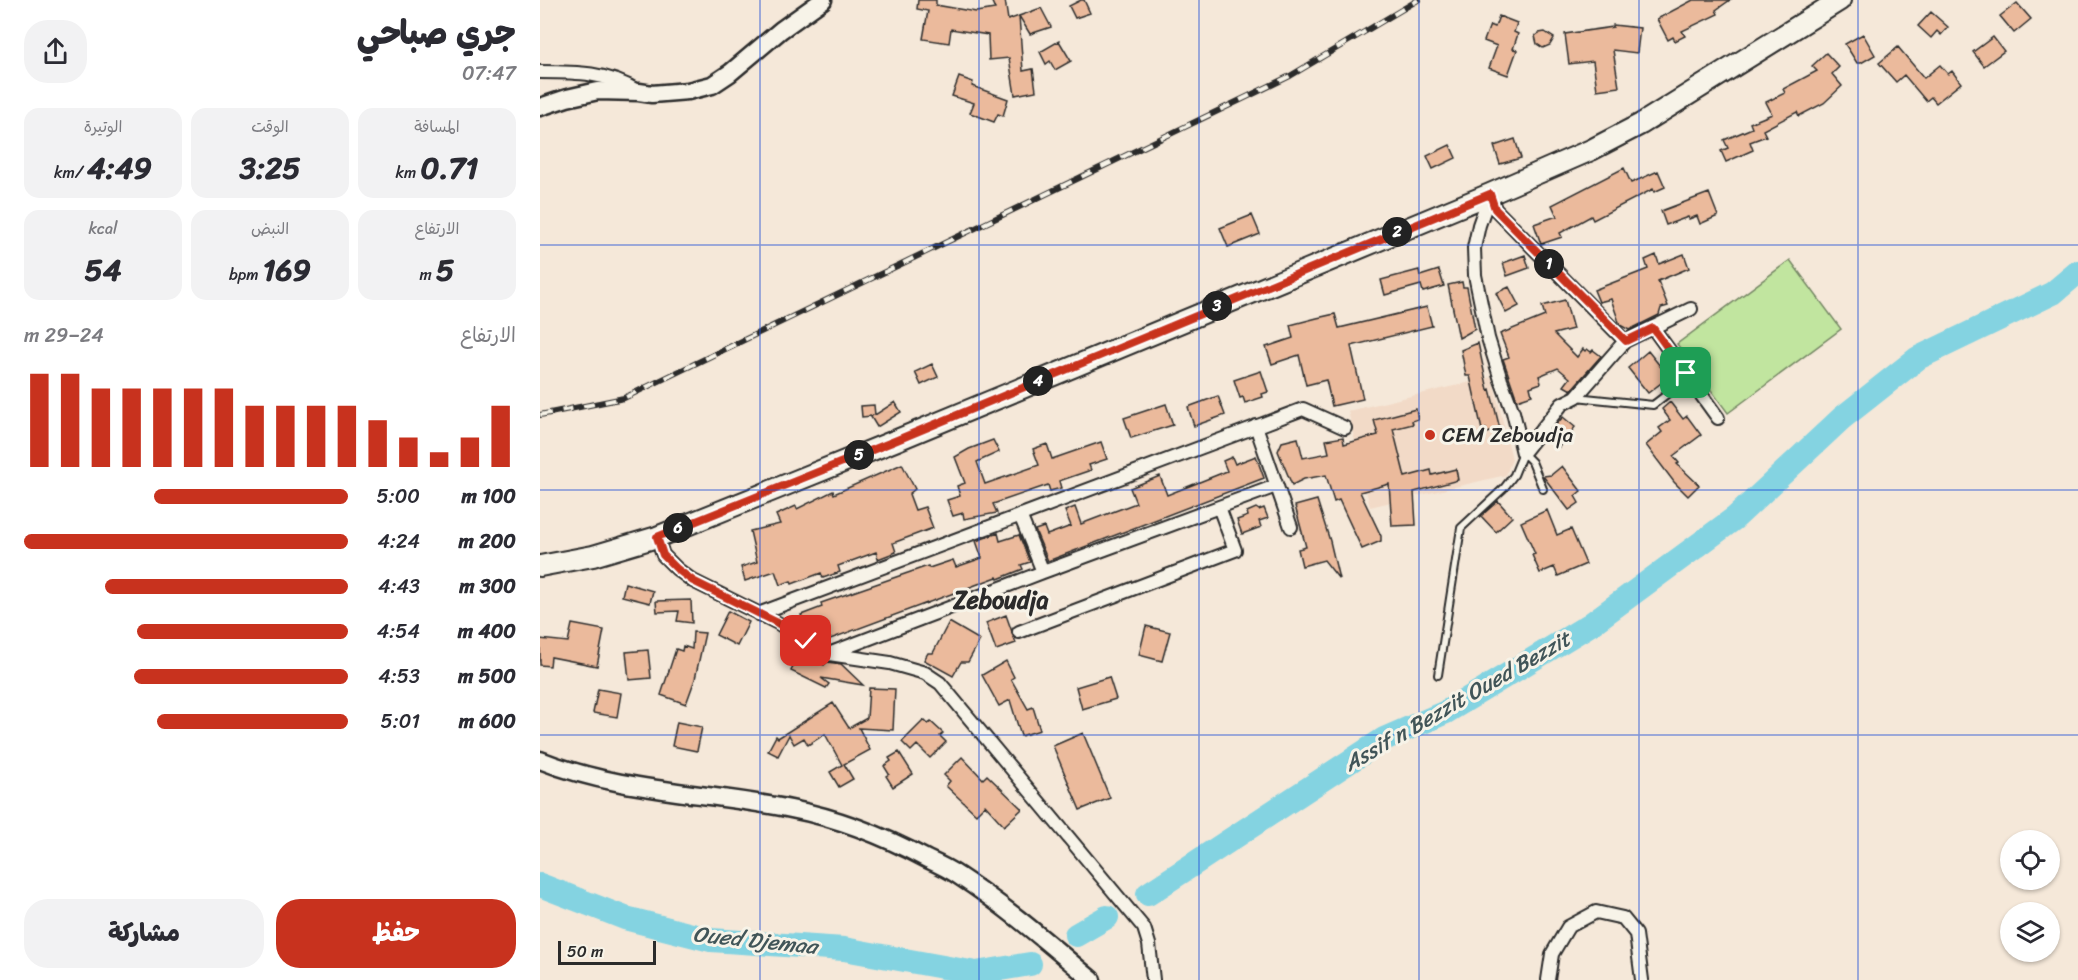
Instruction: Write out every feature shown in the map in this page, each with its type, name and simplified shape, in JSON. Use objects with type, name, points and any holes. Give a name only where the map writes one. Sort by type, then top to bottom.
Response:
[{"type":"main road","points":[[540,107],[591,92],[652,94],[688,91],[712,85],[730,74],[781,30],[823,0]]},
{"type":"main road","points":[[540,566],[592,556],[657,537],[1490,194],[1591,150],[1641,124],[1840,0]]},
{"type":"main road","points":[[540,760],[594,777],[668,792],[792,809],[831,818],[895,842],[957,874],[1023,922],[1092,980]]},
{"type":"street","points":[[540,72],[592,73],[626,83],[639,92]]},
{"type":"street","points":[[1490,194],[1495,209],[1626,341]]},
{"type":"street","points":[[1490,194],[1474,248],[1475,275],[1488,338],[1501,381],[1514,412],[1523,453]]},
{"type":"street","points":[[1523,453],[1562,404],[1576,397],[1626,341],[1691,309]]},
{"type":"street","points":[[1653,328],[1718,418]]},
{"type":"street","points":[[758,614],[1303,409],[1345,428]]},
{"type":"street","points":[[1256,426],[1291,526]]},
{"type":"street","points":[[829,654],[1276,486]]},
{"type":"street","points":[[1019,632],[1235,550],[1219,507]]},
{"type":"street","points":[[1020,515],[1043,572]]},
{"type":"street","points":[[657,537],[663,555],[677,569],[712,592],[758,614],[829,654],[890,663],[925,674],[940,683],[1144,928],[1151,954],[1153,980]]},
{"type":"street","points":[[1548,980],[1552,954],[1568,927],[1596,912],[1623,918],[1636,934],[1642,980]]},
{"type":"lane","points":[[1576,397],[1653,405],[1675,388]]},
{"type":"lane","points":[[1438,675],[1461,528],[1504,488],[1514,475],[1523,453],[1532,462],[1543,489]]},
{"type":"shaded area","name":"CEM Zeboudja","points":[[1492,377],[1512,459],[1506,475],[1370,507],[1348,411]]},
{"type":"green space","points":[[1790,260],[1841,329],[1728,413],[1677,344]]},
{"type":"building","points":[[918,0],[936,0],[936,5],[976,12],[995,9],[991,0],[1005,0],[1008,20],[1019,16],[1023,71],[1033,69],[1036,91],[1015,95],[1009,58],[989,60],[988,35],[951,29],[949,43],[923,39],[928,11],[917,9]]},
{"type":"building","points":[[1084,0],[1090,13],[1075,18],[1069,6]]},
{"type":"building","points":[[1693,0],[1730,0],[1716,10],[1718,14],[1682,31],[1685,36],[1675,41],[1673,37],[1668,40],[1657,19]]},
{"type":"building","points":[[2017,3],[2031,19],[2014,33],[2000,16]]},
{"type":"building","points":[[1041,8],[1051,27],[1030,34],[1019,16]]},
{"type":"building","points":[[1931,12],[1948,27],[1941,35],[1937,31],[1931,38],[1918,26]]},
{"type":"building","points":[[1499,16],[1517,23],[1514,32],[1518,34],[1513,49],[1517,50],[1508,75],[1489,68],[1497,46],[1484,41],[1490,25],[1495,27]]},
{"type":"building","points":[[1613,25],[1640,28],[1637,53],[1613,50],[1619,87],[1597,90],[1593,61],[1569,64],[1565,34],[1613,27]]},
{"type":"building","points":[[1545,32],[1554,38],[1550,45],[1543,48],[1537,44],[1535,36]]},
{"type":"building","points":[[1863,34],[1875,55],[1857,63],[1845,44]]},
{"type":"building","points":[[1993,37],[2004,51],[1984,66],[1973,52]]},
{"type":"building","points":[[1059,41],[1071,61],[1055,70],[1050,61],[1046,64],[1040,52]]},
{"type":"building","points":[[1898,47],[1924,78],[1940,65],[1948,74],[1952,71],[1961,83],[1936,103],[1931,97],[1926,101],[1904,75],[1896,82],[1879,63]]},
{"type":"building","points":[[1826,53],[1839,67],[1832,74],[1842,86],[1824,103],[1799,116],[1797,112],[1763,130],[1766,136],[1750,142],[1753,150],[1726,162],[1721,151],[1728,148],[1724,140],[1752,128],[1750,123],[1772,114],[1766,102],[1785,93],[1783,89],[1817,71],[1812,66]]},
{"type":"building","points":[[959,77],[973,82],[972,86],[1008,99],[1003,116],[998,114],[994,122],[970,113],[974,103],[952,96]]},
{"type":"building","points":[[1515,139],[1521,158],[1500,164],[1494,146]]},
{"type":"building","points":[[1450,145],[1456,158],[1433,169],[1427,156]]},
{"type":"building","points":[[1624,168],[1631,183],[1658,171],[1665,187],[1654,192],[1653,189],[1593,220],[1591,216],[1560,233],[1562,237],[1541,244],[1534,224],[1557,216],[1552,205]]},
{"type":"building","points":[[1709,193],[1718,216],[1700,224],[1697,216],[1666,225],[1661,211]]},
{"type":"building","points":[[1252,215],[1260,234],[1228,247],[1220,228]]},
{"type":"building","points":[[1684,254],[1689,268],[1658,281],[1668,306],[1661,308],[1659,315],[1629,330],[1620,325],[1611,299],[1599,302],[1594,290],[1648,269],[1645,260],[1656,255],[1659,264]]},
{"type":"building","points":[[1525,255],[1529,268],[1507,276],[1503,263]]},
{"type":"building","points":[[1419,270],[1420,276],[1439,270],[1444,286],[1423,292],[1421,285],[1385,295],[1381,280]]},
{"type":"building","points":[[1462,282],[1463,287],[1467,287],[1475,329],[1459,338],[1448,285]]},
{"type":"building","points":[[1509,287],[1519,306],[1506,313],[1496,293]]},
{"type":"building","points":[[1565,300],[1573,329],[1554,334],[1577,357],[1583,349],[1591,352],[1593,350],[1601,356],[1571,390],[1564,386],[1570,378],[1558,368],[1539,376],[1541,383],[1530,387],[1532,395],[1517,400],[1503,359],[1509,357],[1500,334],[1545,316],[1542,306]]},
{"type":"building","points":[[1427,307],[1432,326],[1351,346],[1363,399],[1332,406],[1326,380],[1306,385],[1299,355],[1272,364],[1266,347],[1293,338],[1290,325],[1317,318],[1335,314],[1339,328]]},
{"type":"building","points":[[1478,343],[1488,390],[1490,389],[1500,429],[1487,433],[1486,429],[1482,430],[1470,376],[1466,376],[1461,350]]},
{"type":"building","points":[[1648,351],[1669,377],[1648,393],[1628,368]]},
{"type":"building","points":[[932,364],[938,377],[921,385],[915,372]]},
{"type":"building","points":[[1261,371],[1268,392],[1262,394],[1263,397],[1245,403],[1243,397],[1240,398],[1234,380]]},
{"type":"building","points":[[1218,396],[1225,415],[1194,426],[1188,407]]},
{"type":"building","points":[[895,402],[901,412],[877,427],[872,416],[862,417],[861,406],[874,405],[875,415]]},
{"type":"building","points":[[1670,402],[1683,419],[1687,416],[1701,435],[1673,456],[1679,463],[1677,464],[1699,485],[1688,496],[1674,482],[1646,445],[1662,432],[1659,428],[1670,420],[1662,409]]},
{"type":"building","points":[[1166,404],[1173,425],[1131,438],[1124,418]]},
{"type":"building","points":[[1416,409],[1418,419],[1412,421],[1413,424],[1393,429],[1405,477],[1431,470],[1432,475],[1456,469],[1458,480],[1414,492],[1416,525],[1392,526],[1389,484],[1360,492],[1381,536],[1381,541],[1362,549],[1339,500],[1334,502],[1326,475],[1304,479],[1292,485],[1278,451],[1282,442],[1298,438],[1303,458],[1329,453],[1326,440],[1343,437],[1344,444],[1378,435],[1374,420]]},
{"type":"building","points":[[1563,417],[1575,427],[1559,447],[1550,439],[1559,428],[1555,426]]},
{"type":"building","points":[[993,440],[999,452],[977,462],[985,484],[1039,465],[1033,449],[1047,444],[1052,459],[1101,442],[1107,459],[1089,465],[1091,470],[1059,481],[1061,488],[1050,491],[1048,485],[993,504],[997,513],[964,519],[963,513],[953,516],[947,500],[960,496],[957,486],[965,483],[955,457]]},
{"type":"building","points":[[1256,456],[1264,478],[1048,561],[1035,530],[1044,527],[1047,535],[1071,526],[1065,511],[1075,507],[1081,524],[1136,503],[1130,488],[1160,476],[1167,495],[1227,471],[1223,461],[1232,457],[1235,464]]},
{"type":"building","points":[[902,464],[915,489],[909,494],[915,510],[925,507],[933,528],[893,543],[896,552],[878,559],[876,552],[838,566],[840,572],[823,578],[821,573],[792,584],[791,581],[780,585],[775,571],[745,581],[741,567],[757,562],[750,531],[780,524],[776,515],[796,506],[797,509],[833,491],[834,494]]},
{"type":"building","points":[[1562,466],[1581,491],[1575,496],[1579,503],[1569,510],[1543,476],[1551,475]]},
{"type":"building","points":[[1317,500],[1339,579],[1324,560],[1302,566],[1298,549],[1306,547],[1295,506]]},
{"type":"building","points":[[1498,501],[1512,517],[1496,532],[1481,516]]},
{"type":"building","points":[[1256,508],[1259,510],[1264,508],[1268,518],[1259,521],[1261,527],[1242,534],[1237,520],[1248,516],[1247,512]]},
{"type":"building","points":[[1547,510],[1557,535],[1571,529],[1586,564],[1558,576],[1554,567],[1540,573],[1532,555],[1535,554],[1521,522]]},
{"type":"building","points":[[998,533],[1000,541],[1019,535],[1030,562],[1021,565],[1023,569],[825,641],[807,631],[801,615],[822,607],[821,603],[928,566],[929,568],[953,560],[956,567],[982,558],[976,541]]},
{"type":"building","points":[[625,583],[653,591],[650,603],[622,596]]},
{"type":"building","points":[[691,600],[692,623],[677,621],[679,611],[657,612],[656,601]]},
{"type":"building","points":[[728,611],[749,622],[737,646],[716,635]]},
{"type":"building","points":[[1006,615],[1016,643],[996,650],[986,623]]},
{"type":"building","points":[[949,622],[980,640],[968,662],[961,662],[953,676],[924,660],[928,653],[933,653]]},
{"type":"building","points":[[572,624],[604,630],[597,666],[551,657],[550,666],[540,665],[540,639],[568,642]]},
{"type":"building","points":[[1146,626],[1170,632],[1162,661],[1139,655]]},
{"type":"building","points":[[693,632],[705,633],[695,679],[686,704],[661,695],[676,649],[682,651],[683,646],[692,649]]},
{"type":"building","points":[[648,650],[651,678],[629,680],[626,652]]},
{"type":"building","points":[[800,653],[824,665],[827,662],[841,664],[863,685],[821,678],[829,684],[826,688],[791,671]]},
{"type":"building","points":[[1006,661],[1014,677],[1011,679],[1028,709],[1033,707],[1040,730],[1021,736],[1010,700],[999,706],[982,675]]},
{"type":"building","points":[[1109,677],[1116,699],[1082,709],[1076,687]]},
{"type":"building","points":[[869,688],[895,689],[893,730],[859,728],[870,750],[844,764],[853,779],[839,787],[830,772],[842,765],[825,734],[808,745],[804,738],[794,744],[789,735],[778,756],[768,751],[776,736],[778,738],[833,703],[849,728],[867,718]]},
{"type":"building","points":[[598,689],[621,693],[617,717],[593,713]]},
{"type":"building","points":[[924,720],[928,724],[931,722],[943,733],[940,736],[946,742],[930,758],[917,745],[911,751],[902,742]]},
{"type":"building","points":[[677,722],[702,727],[697,751],[672,746]]},
{"type":"building","points":[[1083,733],[1110,798],[1080,810],[1053,746]]},
{"type":"building","points":[[899,752],[913,774],[893,787],[886,776],[889,774],[884,766],[891,761],[889,758]]},
{"type":"building","points":[[962,757],[983,779],[987,775],[1022,809],[1004,826],[985,805],[976,814],[946,786],[950,781],[944,775]]},
{"type":"waterway","name":"Assif n Bezzit Oued Bezzit","points":[[1148,894],[1384,739],[1446,712],[1591,624],[1735,518],[1842,418],[1918,358],[2053,293],[2078,272]]},
{"type":"waterway","name":"Oued Djemaa","points":[[540,885],[625,918],[711,940],[844,949],[976,973],[989,980]]},
{"type":"waterway","points":[[1076,935],[1107,917]]},
{"type":"waterway","points":[[976,973],[1030,964]]},
{"type":"railway","points":[[540,415],[624,398],[1290,76],[1418,0]]},
{"type":"place","name":"CEM Zeboudja","points":[[1430,435]]},
{"type":"district","name":"Zeboudja","points":[[1001,600]]},
{"type":"route","points":[[806,641],[776,622],[693,581],[663,555],[657,537],[1490,194],[1495,209],[1626,341],[1653,328],[1686,373]]}]
